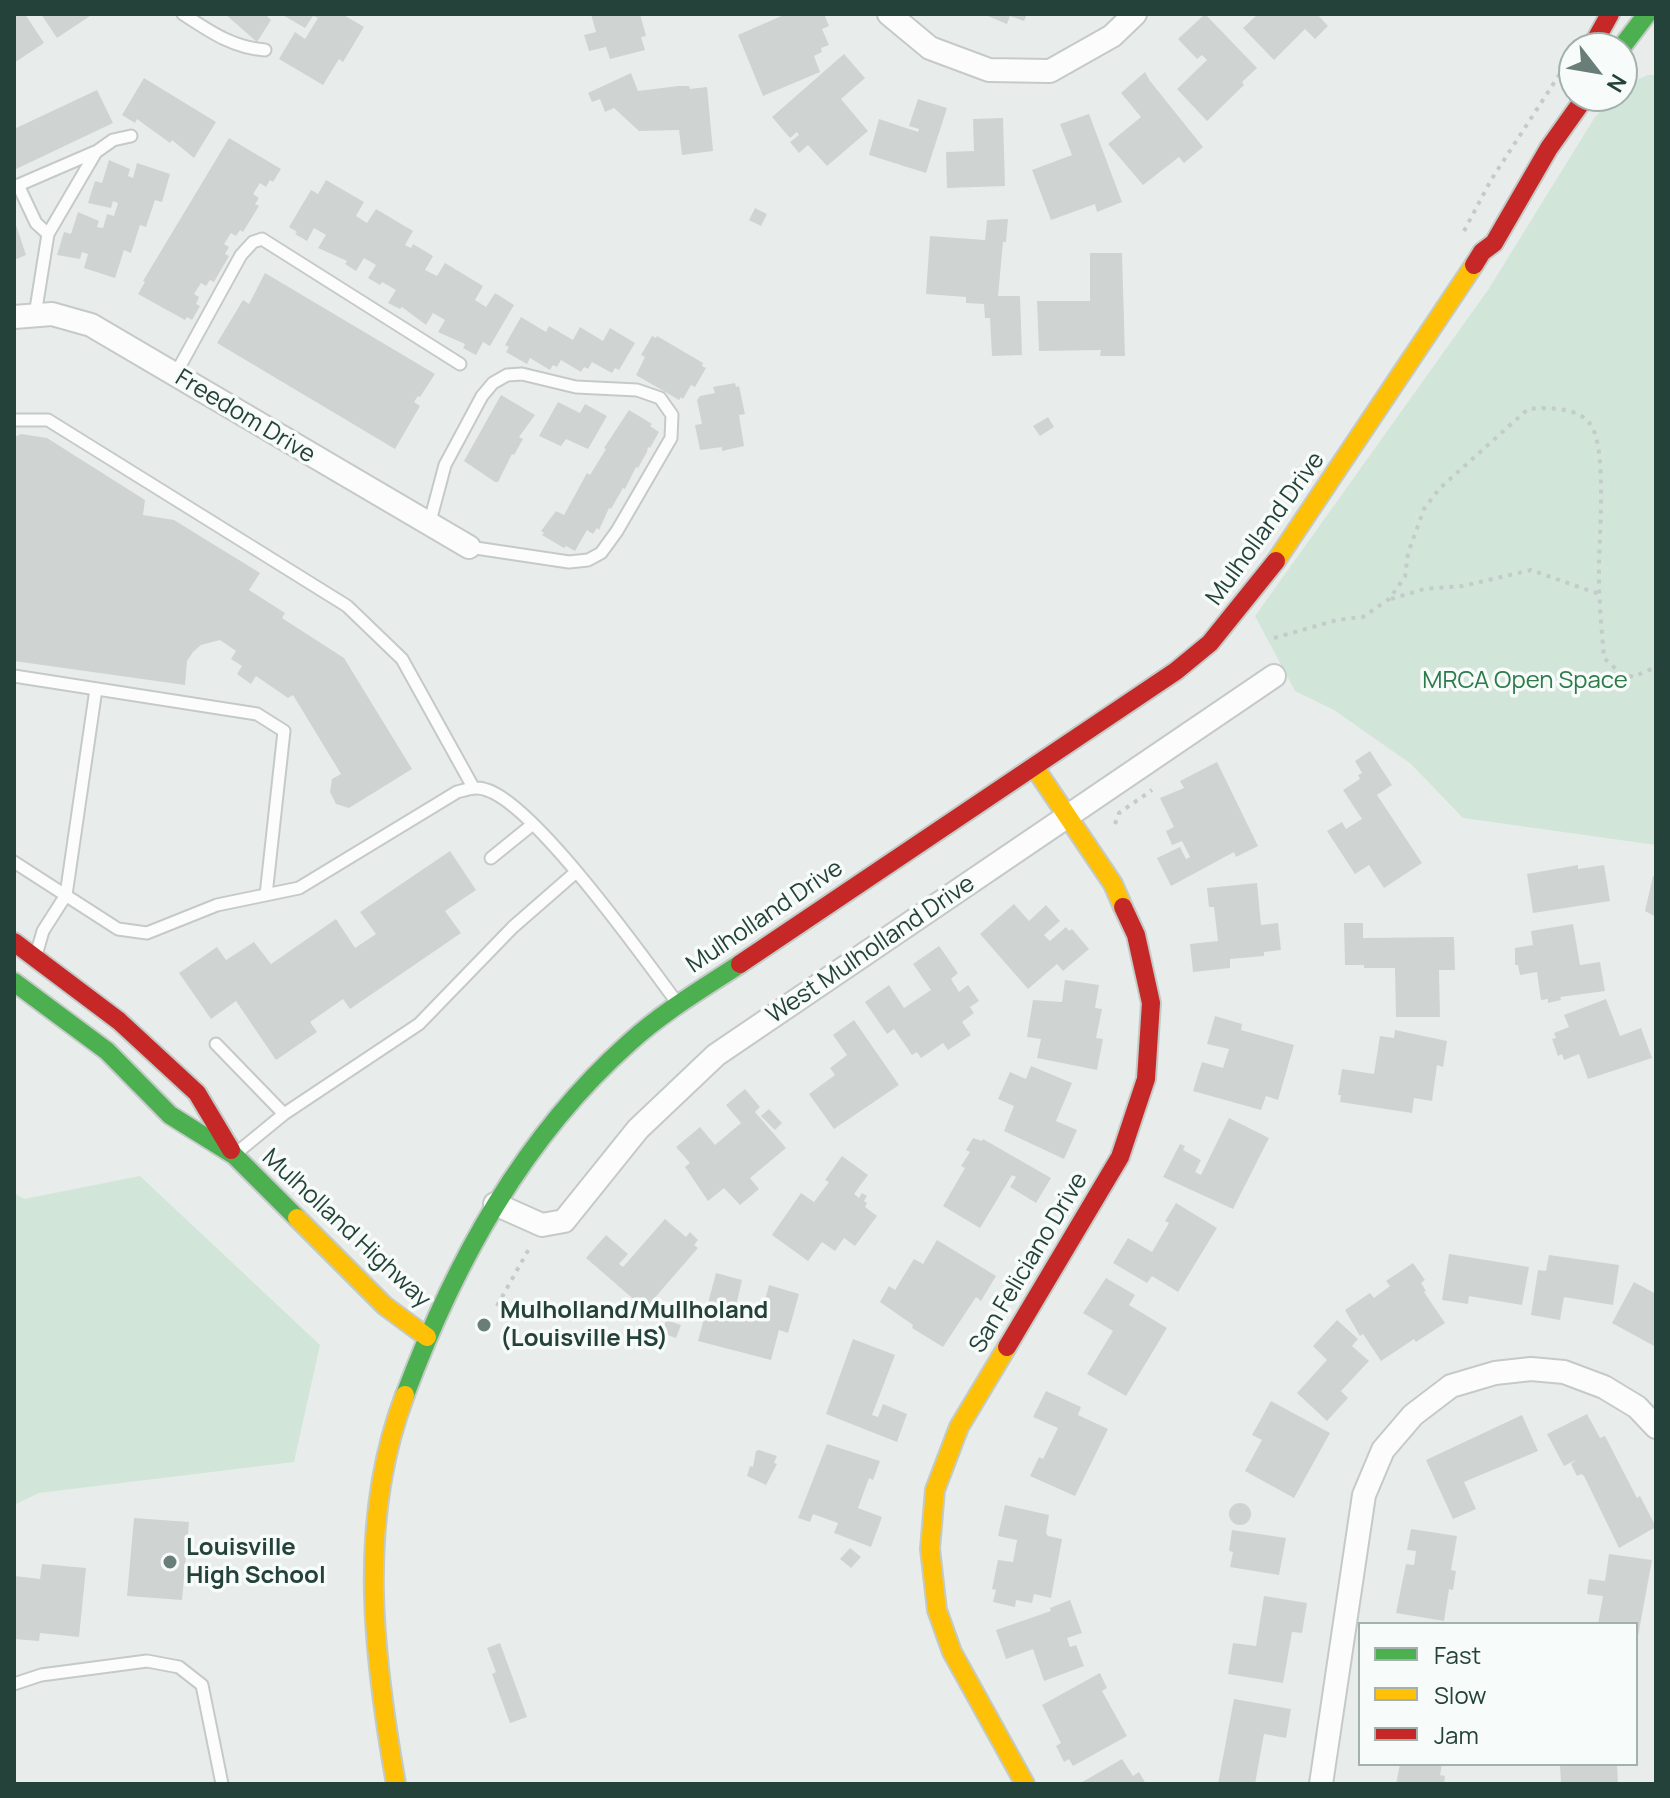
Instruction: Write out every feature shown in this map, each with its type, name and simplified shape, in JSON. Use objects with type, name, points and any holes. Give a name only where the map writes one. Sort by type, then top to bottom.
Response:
[{"type":"main road","points":[[1600,32],[1610,14]]},
{"type":"main road","points":[[1633,32],[1647,14]]},
{"type":"main road","name":"Mulholland Drive","points":[[1482,252],[1482,237],[1558,105]]},
{"type":"main road","name":"Mulholland Drive","points":[[396,1784],[374,1642],[376,1533],[382,1476],[399,1408],[452,1281],[495,1204],[547,1129],[629,1042],[678,1005],[1035,768],[1176,671],[1210,643],[1265,578],[1439,322],[1482,252],[1494,243],[1549,148],[1575,112]]},
{"type":"main road","name":"San Feliciano Drive","points":[[1025,1784],[952,1652],[937,1610],[930,1549],[935,1490],[959,1427],[1120,1157],[1146,1079],[1151,1003],[1136,935],[1113,884],[1035,768]]},
{"type":"main road","name":"Mulholland Highway","points":[[14,942],[119,1021],[197,1093],[234,1155]]},
{"type":"main road","name":"Mulholland Highway","points":[[14,982],[107,1051],[170,1115],[234,1155],[385,1306],[427,1337]]},
{"type":"street","points":[[889,14],[930,48],[989,70],[1050,71],[1112,36],[1135,14]]},
{"type":"street","name":"Freedom Drive","points":[[25,316],[52,314],[91,325],[469,547]]},
{"type":"street","name":"West Mulholland Drive","points":[[495,1204],[542,1225],[564,1221],[638,1129],[716,1055],[1274,676]]},
{"type":"street","points":[[1321,1784],[1364,1495],[1383,1450],[1413,1415],[1451,1386],[1495,1373],[1531,1369],[1564,1372],[1604,1387],[1637,1407],[1656,1427]]},
{"type":"lane","points":[[183,14],[220,37],[248,49],[265,50]]},
{"type":"lane","points":[[48,234],[36,223],[16,186],[96,152],[113,140],[131,136]]},
{"type":"lane","points":[[25,316],[48,234],[96,152]]},
{"type":"lane","points":[[175,375],[241,255],[253,242],[262,239],[460,364]]},
{"type":"lane","points":[[429,526],[445,465],[482,396],[493,383],[507,375],[522,374],[576,387],[637,390],[660,398],[672,415],[671,438],[601,553],[588,560],[569,562],[469,547]]},
{"type":"lane","points":[[14,420],[48,420],[347,606],[402,659],[473,787]]},
{"type":"lane","points":[[14,676],[257,714],[284,731],[266,895]]},
{"type":"lane","points":[[35,958],[43,931],[66,895],[96,689]]},
{"type":"lane","points":[[14,862],[118,929],[147,933],[217,905],[299,888],[457,792],[473,787],[489,790],[533,824],[576,872],[678,1005]]},
{"type":"lane","points":[[491,858],[533,824]]},
{"type":"lane","points":[[234,1155],[284,1114],[419,1024],[513,927],[576,872]]},
{"type":"lane","points":[[216,1044],[284,1114]]},
{"type":"lane","points":[[14,1684],[41,1675],[147,1661],[179,1667],[202,1685],[222,1784]]},
{"type":"path","points":[[1389,599],[1405,577],[1408,553],[1424,509],[1439,489],[1528,409],[1547,407],[1578,414],[1591,426],[1598,448],[1599,594],[1604,658],[1619,672],[1633,677],[1656,667]]},
{"type":"path","points":[[1274,638],[1337,620],[1363,617],[1389,599],[1424,589],[1463,586],[1531,570],[1599,594]]},
{"type":"path","points":[[497,1306],[530,1247]]},
{"type":"green space","name":"MRCA Open Space","points":[[1656,75],[1656,845],[1463,818],[1411,764],[1334,710],[1295,691],[1255,616],[1488,290],[1595,117],[1600,112],[1638,112],[1638,79]]},
{"type":"green space","points":[[140,1176],[320,1345],[294,1462],[39,1493],[14,1505],[14,1193],[24,1199]]},
{"type":"building","points":[[14,14],[25,14],[44,43],[14,63]]},
{"type":"building","points":[[41,14],[93,14],[57,38]]},
{"type":"building","points":[[225,14],[265,14],[271,20],[257,42]]},
{"type":"building","points":[[281,14],[342,14],[364,27],[343,62],[339,59],[323,85],[279,59],[295,32],[305,39],[318,18],[313,16],[305,28]]},
{"type":"building","points":[[591,14],[640,14],[646,36],[641,37],[645,50],[610,59],[606,47],[589,51],[584,35],[596,32]]},
{"type":"building","points":[[786,14],[824,14],[829,26],[822,29],[829,45],[814,56],[820,72],[763,96],[738,35]]},
{"type":"building","points":[[983,14],[1027,14],[1024,21],[1010,16],[1007,24]]},
{"type":"building","points":[[1205,14],[1257,68],[1207,121],[1177,89],[1207,60],[1202,55],[1197,59],[1178,39]]},
{"type":"building","points":[[1258,14],[1317,14],[1328,26],[1315,39],[1305,29],[1274,60],[1243,28]]},
{"type":"building","points":[[844,54],[865,78],[841,99],[868,131],[827,166],[808,145],[799,153],[790,142],[799,135],[797,132],[790,138],[772,117]]},
{"type":"building","points":[[1145,72],[1203,147],[1184,163],[1179,157],[1143,185],[1108,144],[1141,117],[1121,93]]},
{"type":"building","points":[[631,73],[638,91],[678,86],[689,86],[690,89],[707,87],[713,151],[682,155],[679,130],[639,131],[614,108],[605,112],[600,99],[592,102],[588,93]]},
{"type":"building","points":[[144,78],[216,122],[194,158],[172,140],[170,143],[137,119],[135,123],[122,115]]},
{"type":"building","points":[[97,90],[113,123],[14,170],[14,129]]},
{"type":"building","points":[[918,99],[947,108],[926,173],[869,155],[879,119],[918,132],[919,129],[909,126]]},
{"type":"building","points":[[1089,114],[1122,202],[1097,212],[1095,204],[1051,220],[1032,170],[1072,155],[1060,124]]},
{"type":"building","points":[[1003,118],[1005,186],[947,188],[946,152],[974,151],[973,119]]},
{"type":"building","points":[[229,138],[281,169],[273,182],[270,180],[266,187],[260,183],[253,194],[259,198],[255,204],[259,206],[243,232],[240,230],[236,236],[231,233],[224,244],[229,247],[225,254],[229,256],[214,282],[210,280],[206,286],[201,283],[194,294],[199,297],[196,304],[200,306],[192,320],[187,317],[185,320],[138,294]]},
{"type":"building","points":[[109,160],[130,169],[128,176],[133,178],[137,163],[170,174],[162,202],[155,200],[146,227],[140,225],[131,253],[124,250],[115,278],[84,268],[88,254],[82,252],[80,259],[57,255],[64,232],[71,234],[78,212],[99,221],[97,227],[103,228],[107,214],[114,216],[118,203],[113,201],[111,208],[88,203],[95,181],[102,183]]},
{"type":"building","points":[[326,180],[364,202],[356,216],[367,223],[376,209],[413,231],[405,245],[411,248],[413,244],[433,256],[425,270],[437,276],[445,263],[483,286],[475,300],[486,307],[495,293],[514,305],[490,346],[483,342],[476,355],[463,348],[465,344],[438,332],[445,320],[433,313],[426,325],[402,307],[400,309],[388,303],[396,290],[368,278],[376,265],[364,258],[356,271],[345,264],[347,261],[318,248],[326,235],[314,228],[307,241],[295,234],[297,232],[289,227],[311,190],[318,194]]},
{"type":"building","points":[[755,208],[767,214],[761,226],[749,220]]},
{"type":"building","points":[[14,219],[26,255],[14,260]]},
{"type":"building","points":[[1008,219],[998,296],[1020,296],[1022,355],[992,356],[990,318],[985,318],[984,304],[966,303],[966,297],[926,294],[930,236],[985,240],[987,220]]},
{"type":"building","points":[[1090,253],[1122,253],[1125,356],[1100,356],[1101,350],[1039,351],[1037,301],[1090,301]]},
{"type":"building","points":[[265,273],[435,374],[414,402],[420,406],[395,449],[217,343],[243,300],[249,304]]},
{"type":"building","points":[[521,317],[546,332],[549,326],[573,340],[580,327],[603,341],[610,328],[635,343],[619,370],[615,368],[612,373],[592,362],[588,369],[584,367],[581,372],[561,360],[557,367],[553,365],[550,370],[530,358],[527,364],[506,352],[509,347],[505,345]]},
{"type":"building","points":[[652,336],[703,363],[702,366],[706,368],[695,387],[691,385],[683,399],[681,397],[679,400],[636,375],[645,357],[641,355]]},
{"type":"building","points":[[735,383],[736,387],[739,386],[745,414],[739,415],[744,446],[722,451],[722,447],[700,450],[695,425],[702,424],[697,400],[700,396],[715,393],[713,387]]},
{"type":"building","points":[[501,395],[535,415],[519,437],[523,439],[498,482],[495,482],[464,461]]},
{"type":"building","points":[[558,402],[580,413],[585,404],[607,416],[588,449],[566,439],[561,446],[539,436]]},
{"type":"building","points":[[629,410],[659,432],[625,489],[609,508],[599,530],[597,528],[593,534],[587,530],[575,551],[566,546],[564,548],[542,535],[544,533],[541,531],[556,511],[564,515],[587,473],[590,475]]},
{"type":"building","points":[[1048,417],[1054,427],[1040,436],[1033,426]]},
{"type":"building","points":[[21,434],[47,438],[145,500],[143,515],[174,520],[260,573],[249,590],[285,613],[282,618],[344,658],[412,769],[349,808],[336,804],[330,792],[332,779],[341,774],[293,695],[288,698],[256,676],[251,684],[237,674],[242,666],[231,659],[236,651],[220,640],[201,645],[193,652],[187,661],[185,685],[14,661],[14,437]]},
{"type":"building","points":[[1370,751],[1392,785],[1377,795],[1422,863],[1384,888],[1369,865],[1355,874],[1327,831],[1342,822],[1346,829],[1362,819],[1343,790],[1360,779],[1358,775],[1362,773],[1355,761]]},
{"type":"building","points":[[1217,762],[1258,846],[1236,857],[1234,852],[1171,886],[1157,858],[1180,847],[1186,859],[1190,857],[1182,841],[1172,845],[1166,831],[1174,827],[1160,798],[1184,788],[1180,781]]},
{"type":"building","points":[[450,851],[476,890],[445,911],[461,933],[350,1009],[343,999],[310,1022],[317,1032],[276,1060],[236,1001],[211,1019],[179,973],[217,947],[226,960],[254,942],[271,964],[336,919],[355,948],[376,934],[360,912]]},
{"type":"building","points":[[1578,865],[1578,869],[1604,865],[1610,901],[1533,913],[1527,874]]},
{"type":"building","points":[[1653,876],[1656,876],[1656,917],[1645,911]]},
{"type":"building","points":[[1257,883],[1261,925],[1278,923],[1281,950],[1264,952],[1264,956],[1230,959],[1230,968],[1193,972],[1190,944],[1218,941],[1214,907],[1209,907],[1207,888]]},
{"type":"building","points":[[1014,904],[1029,921],[1046,905],[1060,921],[1044,935],[1050,941],[1066,927],[1069,931],[1072,929],[1089,949],[1063,971],[1057,964],[1028,989],[980,934]]},
{"type":"building","points":[[1344,923],[1363,923],[1363,938],[1454,937],[1455,970],[1439,970],[1440,1017],[1396,1017],[1395,968],[1345,965]]},
{"type":"building","points":[[1573,924],[1580,965],[1600,962],[1605,991],[1560,997],[1561,1000],[1548,1003],[1548,999],[1541,1000],[1537,972],[1520,975],[1518,965],[1515,965],[1515,948],[1533,945],[1531,931]]},
{"type":"building","points":[[939,946],[958,973],[951,979],[959,992],[968,985],[979,1001],[970,1007],[974,1013],[962,1022],[971,1035],[948,1050],[943,1043],[921,1058],[917,1052],[912,1055],[894,1029],[887,1034],[865,1002],[889,985],[904,1008],[931,990],[913,964]]},
{"type":"building","points":[[1065,980],[1099,985],[1095,1008],[1102,1009],[1096,1038],[1103,1039],[1097,1070],[1037,1058],[1041,1039],[1027,1037],[1033,1000],[1062,1002]]},
{"type":"building","points":[[1606,999],[1620,1036],[1641,1028],[1652,1058],[1588,1079],[1579,1054],[1564,1060],[1562,1054],[1558,1056],[1552,1039],[1556,1038],[1554,1033],[1569,1027],[1564,1015]]},
{"type":"building","points":[[1215,1016],[1242,1024],[1241,1030],[1294,1045],[1278,1100],[1266,1096],[1261,1110],[1193,1091],[1202,1062],[1223,1068],[1229,1049],[1207,1044]]},
{"type":"building","points":[[854,1020],[899,1085],[834,1129],[809,1094],[835,1075],[830,1068],[847,1055],[833,1035]]},
{"type":"building","points":[[1395,1030],[1447,1041],[1443,1067],[1437,1065],[1432,1101],[1414,1098],[1412,1113],[1340,1102],[1341,1095],[1338,1095],[1342,1069],[1374,1074],[1380,1036],[1394,1038]]},
{"type":"building","points":[[1031,1066],[1072,1083],[1056,1121],[1077,1130],[1064,1159],[1004,1131],[1014,1106],[998,1099],[1010,1072],[1026,1079]]},
{"type":"building","points":[[745,1089],[760,1107],[755,1112],[786,1148],[750,1178],[759,1189],[740,1205],[724,1188],[708,1201],[685,1167],[690,1163],[676,1147],[700,1127],[715,1145],[741,1123],[726,1105]]},
{"type":"building","points":[[769,1109],[782,1123],[775,1130],[761,1116]]},
{"type":"building","points":[[1229,1118],[1269,1138],[1233,1209],[1163,1177],[1180,1144],[1185,1146],[1183,1150],[1201,1160],[1195,1172],[1201,1175]]},
{"type":"building","points":[[973,1138],[983,1139],[1051,1178],[1036,1203],[1010,1187],[1016,1177],[1012,1175],[980,1228],[943,1206],[965,1168],[961,1166],[970,1152],[966,1150]]},
{"type":"building","points":[[842,1156],[868,1175],[854,1194],[859,1198],[862,1193],[867,1196],[865,1207],[877,1216],[855,1246],[844,1238],[835,1251],[822,1242],[808,1261],[772,1235],[801,1193],[814,1202],[829,1182],[825,1180]]},
{"type":"building","points":[[1176,1203],[1217,1228],[1178,1292],[1152,1276],[1147,1283],[1113,1263],[1128,1238],[1152,1252],[1169,1223],[1165,1221]]},
{"type":"building","points":[[665,1219],[686,1237],[690,1232],[698,1240],[694,1245],[698,1248],[645,1309],[586,1258],[606,1235],[628,1254],[619,1264],[623,1267]]},
{"type":"building","points":[[937,1240],[996,1276],[981,1301],[976,1297],[943,1347],[912,1328],[913,1325],[880,1302],[889,1286],[895,1290],[914,1259],[923,1264]]},
{"type":"building","points":[[1449,1254],[1529,1267],[1522,1305],[1469,1296],[1468,1304],[1442,1300]]},
{"type":"building","points":[[1549,1255],[1619,1265],[1613,1305],[1564,1297],[1560,1320],[1531,1315],[1538,1270],[1546,1271]]},
{"type":"building","points":[[1413,1263],[1425,1280],[1421,1283],[1424,1292],[1445,1323],[1381,1361],[1363,1334],[1360,1336],[1345,1310],[1370,1293],[1374,1298],[1390,1286],[1386,1281]]},
{"type":"building","points":[[716,1273],[742,1280],[736,1306],[762,1312],[769,1285],[799,1294],[788,1333],[779,1330],[771,1360],[698,1341]]},
{"type":"building","points":[[1106,1278],[1135,1295],[1129,1305],[1167,1328],[1126,1396],[1087,1374],[1113,1331],[1083,1313]]},
{"type":"building","points":[[1634,1282],[1656,1294],[1656,1347],[1612,1323]]},
{"type":"building","points":[[666,1320],[681,1325],[676,1338],[662,1333]]},
{"type":"building","points":[[1337,1320],[1358,1339],[1352,1346],[1369,1361],[1341,1391],[1348,1398],[1327,1421],[1297,1393],[1327,1360],[1313,1346]]},
{"type":"building","points":[[853,1339],[895,1355],[872,1415],[878,1417],[883,1404],[907,1414],[897,1442],[826,1414]]},
{"type":"building","points":[[1046,1391],[1081,1407],[1078,1415],[1108,1429],[1075,1496],[1030,1476],[1039,1457],[1043,1459],[1058,1428],[1033,1417]]},
{"type":"building","points":[[1271,1401],[1330,1433],[1294,1498],[1245,1471],[1262,1440],[1252,1435]]},
{"type":"building","points":[[1587,1414],[1600,1438],[1605,1436],[1656,1527],[1619,1548],[1584,1476],[1577,1476],[1571,1464],[1576,1460],[1564,1466],[1547,1434]]},
{"type":"building","points":[[1522,1415],[1538,1451],[1464,1482],[1476,1509],[1453,1519],[1426,1460]]},
{"type":"building","points":[[827,1444],[880,1461],[873,1480],[869,1478],[858,1508],[882,1517],[871,1547],[834,1533],[838,1523],[813,1514],[810,1522],[798,1518]]},
{"type":"building","points":[[759,1450],[777,1456],[774,1463],[777,1464],[766,1485],[747,1476]]},
{"type":"building","points":[[1240,1503],[1248,1506],[1251,1514],[1248,1522],[1240,1525],[1232,1522],[1229,1514],[1232,1506]]},
{"type":"building","points":[[1005,1505],[1049,1515],[1046,1533],[1062,1539],[1051,1598],[1034,1594],[1032,1603],[1016,1600],[1015,1607],[993,1602],[996,1590],[992,1589],[998,1560],[1013,1562],[1017,1540],[998,1536]]},
{"type":"building","points":[[134,1518],[189,1522],[182,1600],[127,1596]]},
{"type":"building","points":[[1411,1529],[1457,1536],[1451,1570],[1456,1571],[1453,1590],[1449,1589],[1444,1621],[1396,1613],[1406,1564],[1414,1565],[1416,1551],[1407,1550]]},
{"type":"building","points":[[1232,1530],[1286,1538],[1279,1575],[1230,1567]]},
{"type":"building","points":[[850,1548],[861,1557],[851,1568],[840,1559]]},
{"type":"building","points":[[1609,1554],[1652,1560],[1638,1636],[1638,1622],[1598,1622],[1603,1596],[1587,1594],[1589,1579],[1605,1581]]},
{"type":"building","points":[[42,1564],[86,1568],[79,1637],[40,1633],[39,1641],[14,1639],[14,1576],[40,1579]]},
{"type":"building","points":[[1264,1596],[1307,1603],[1302,1633],[1292,1632],[1283,1683],[1228,1674],[1233,1643],[1256,1646]]},
{"type":"building","points":[[1070,1600],[1082,1633],[1067,1638],[1070,1647],[1076,1645],[1084,1666],[1044,1681],[1033,1649],[1006,1659],[996,1630],[1051,1611],[1050,1608]]},
{"type":"building","points":[[500,1643],[527,1717],[510,1723],[492,1674],[496,1672],[487,1648]]},
{"type":"building","points":[[1100,1673],[1107,1688],[1102,1691],[1127,1736],[1073,1766],[1069,1759],[1064,1762],[1056,1746],[1061,1743],[1042,1705]]},
{"type":"building","points":[[1234,1699],[1291,1709],[1286,1738],[1264,1734],[1255,1784],[1218,1784]]},
{"type":"building","points":[[1122,1759],[1133,1776],[1139,1772],[1146,1784],[1079,1784]]},
{"type":"building","points":[[1400,1766],[1442,1766],[1440,1775],[1445,1776],[1444,1784],[1396,1784]]},
{"type":"building","points":[[1560,1766],[1617,1766],[1618,1784],[1561,1784]]},
{"type":"traffic: fast","points":[[1633,32],[1647,14]]},
{"type":"traffic: fast","points":[[405,1395],[446,1297],[496,1204],[525,1160],[592,1079],[630,1042],[683,1001],[740,964]]},
{"type":"traffic: fast","points":[[14,982],[107,1051],[170,1115],[234,1155],[297,1218]]},
{"type":"traffic: slow","points":[[1276,561],[1474,265]]},
{"type":"traffic: slow","points":[[1035,768],[1113,884],[1123,907]]},
{"type":"traffic: slow","points":[[297,1218],[385,1306],[427,1337]]},
{"type":"traffic: slow","points":[[1007,1347],[959,1427],[935,1490],[930,1549],[937,1610],[952,1652],[1025,1784]]},
{"type":"traffic: slow","points":[[396,1784],[376,1637],[375,1539],[380,1490],[390,1442],[405,1395]]},
{"type":"traffic: jam","points":[[1600,32],[1610,14]]},
{"type":"traffic: jam","points":[[1474,265],[1482,252],[1494,243],[1549,148],[1575,112]]},
{"type":"traffic: jam","points":[[740,964],[1176,671],[1210,643],[1276,561]]},
{"type":"traffic: jam","points":[[1007,1347],[1120,1157],[1146,1079],[1151,1003],[1136,935],[1123,907]]},
{"type":"traffic: jam","points":[[14,942],[119,1021],[197,1093],[231,1150]]},
{"type":"place","name":"Mulholland/Mullholand (Louisville HS)","points":[[484,1325]]},
{"type":"place","name":"Louisville High School","points":[[170,1562]]}]
